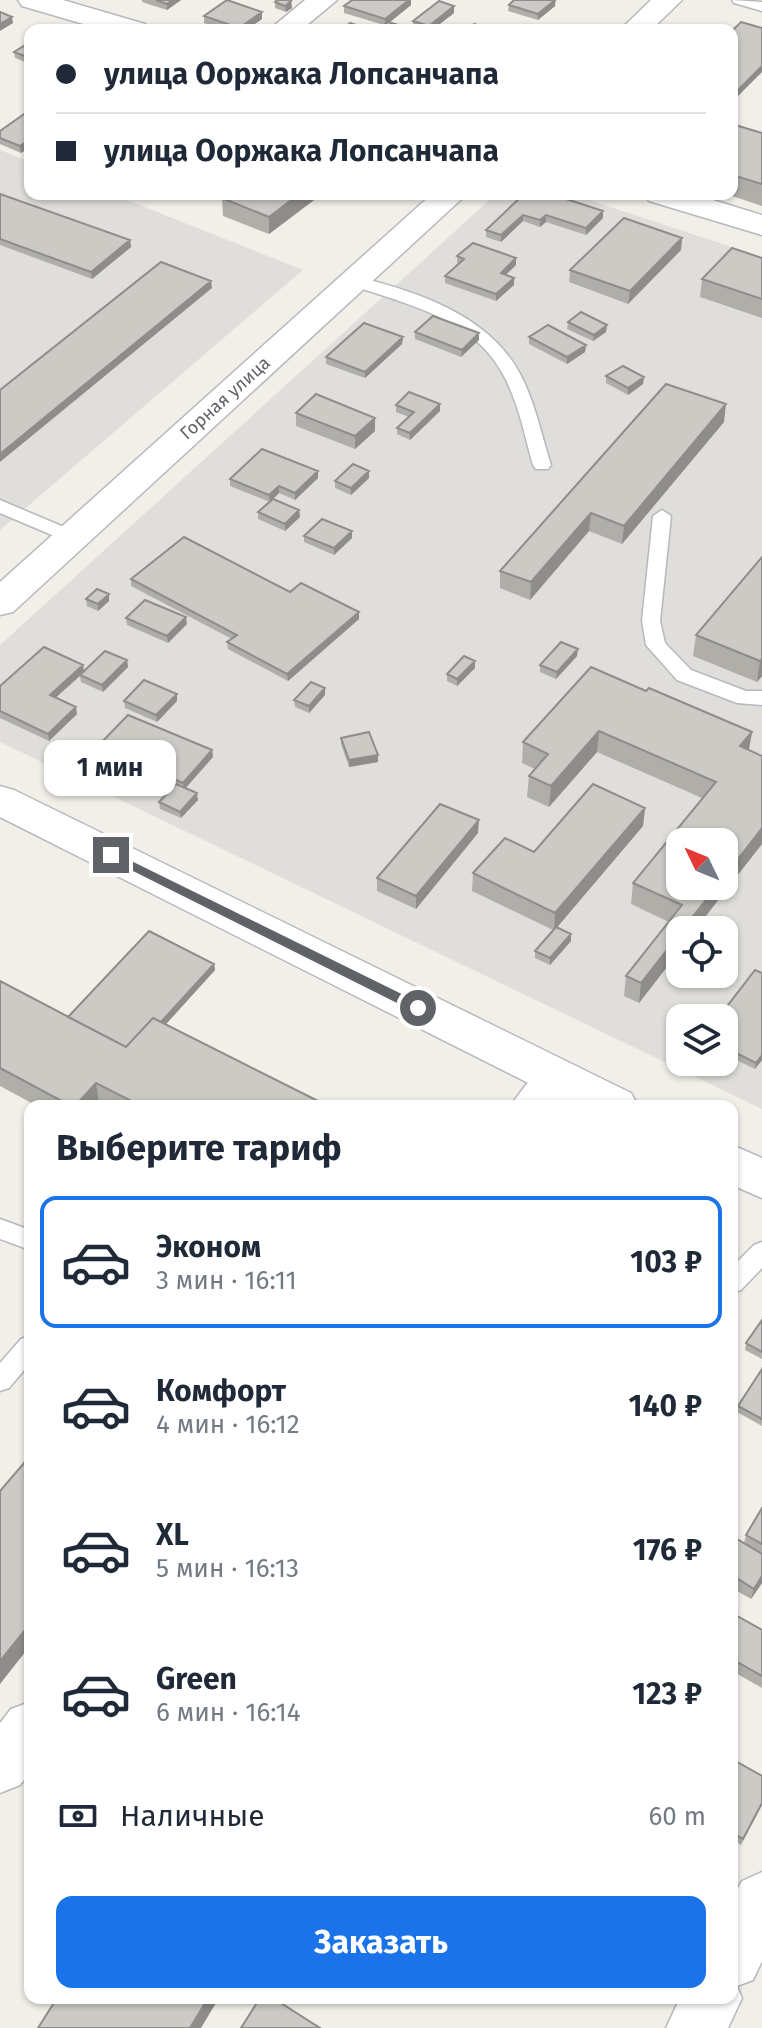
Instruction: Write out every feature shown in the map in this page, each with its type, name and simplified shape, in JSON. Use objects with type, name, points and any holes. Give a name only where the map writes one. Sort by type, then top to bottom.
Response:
[{"type":"street","points":[[32,0],[114,24]]},
{"type":"street","points":[[291,24],[323,0]]},
{"type":"street","points":[[641,24],[668,0]]},
{"type":"street","name":"Горная улица","points":[[0,603],[444,200]]},
{"type":"street","points":[[680,200],[762,225]]},
{"type":"street","points":[[0,800],[545,1092],[585,1100]]},
{"type":"street","points":[[738,1167],[762,1179]]},
{"type":"street","points":[[0,1766],[24,1736]]},
{"type":"street","points":[[738,1947],[762,1901]]},
{"type":"street","points":[[696,2028],[709,2004]]},
{"type":"lane","points":[[739,0],[762,7]]},
{"type":"lane","points":[[354,281],[463,323],[488,343],[510,370],[542,465]]},
{"type":"lane","points":[[0,506],[72,537]]},
{"type":"lane","points":[[662,516],[651,621],[656,645],[684,675],[744,698],[762,698]]},
{"type":"lane","points":[[0,1229],[24,1238]]},
{"type":"lane","points":[[738,1277],[762,1252]]},
{"type":"lane","points":[[0,1380],[24,1353]]},
{"type":"shaded area","points":[[0,150],[24,160],[24,200],[127,200],[303,270],[0,530]]},
{"type":"shaded area","points":[[489,200],[589,200],[762,257],[762,1109],[693,1076],[738,1076],[738,1004],[666,1004],[666,1063],[0,742],[0,645]]},
{"type":"building","points":[[227,0],[262,12],[245,24],[227,24],[204,16]]},
{"type":"building","points":[[352,0],[409,0],[385,19],[344,6]]},
{"type":"building","points":[[514,0],[555,0],[538,14],[509,5]]},
{"type":"building","points":[[291,1],[285,6],[275,2]]},
{"type":"building","points":[[439,1],[454,6],[432,24],[413,21]]},
{"type":"building","points":[[0,12],[12,17],[0,24]]},
{"type":"building","points":[[741,22],[762,28],[762,66],[738,90],[738,25]]},
{"type":"building","points":[[24,46],[24,56],[14,52]]},
{"type":"building","points":[[24,114],[24,143],[20,146],[0,138],[0,131]]},
{"type":"building","points":[[738,126],[762,133],[762,184],[738,177]]},
{"type":"building","points":[[0,194],[130,240],[91,272],[0,239]]},
{"type":"building","points":[[227,200],[291,200],[269,217]]},
{"type":"building","points":[[518,200],[569,200],[603,211],[586,228],[546,215],[540,220],[523,215],[501,235],[486,230]]},
{"type":"building","points":[[624,218],[682,238],[630,291],[570,270]]},
{"type":"building","points":[[473,243],[516,258],[501,273],[514,278],[496,294],[445,276],[464,259],[457,256]]},
{"type":"building","points":[[732,248],[762,258],[762,299],[702,279]]},
{"type":"building","points":[[161,262],[211,281],[0,454],[0,390]]},
{"type":"building","points":[[581,312],[607,325],[594,335],[568,322]]},
{"type":"building","points":[[433,316],[479,333],[462,350],[415,332]]},
{"type":"building","points":[[364,323],[403,337],[365,372],[326,357]]},
{"type":"building","points":[[548,325],[586,345],[567,357],[529,337]]},
{"type":"building","points":[[623,366],[644,377],[628,388],[606,376]]},
{"type":"building","points":[[666,384],[726,404],[624,526],[591,513],[531,582],[500,571]]},
{"type":"building","points":[[409,392],[440,404],[410,433],[397,428],[414,412],[396,405]]},
{"type":"building","points":[[316,394],[375,418],[355,436],[296,413]]},
{"type":"building","points":[[262,449],[318,471],[295,493],[279,486],[269,495],[230,479]]},
{"type":"building","points":[[353,464],[369,471],[351,488],[335,481]]},
{"type":"building","points":[[273,499],[299,510],[285,524],[258,512]]},
{"type":"building","points":[[322,519],[352,531],[334,548],[304,536]]},
{"type":"building","points":[[184,537],[290,592],[301,583],[359,612],[287,674],[227,642],[237,635],[131,579]]},
{"type":"building","points":[[762,557],[762,659],[760,661],[696,635]]},
{"type":"building","points":[[97,589],[109,594],[98,604],[86,599]]},
{"type":"building","points":[[145,600],[186,617],[167,636],[126,618]]},
{"type":"building","points":[[561,642],[578,649],[557,672],[540,665]]},
{"type":"building","points":[[44,647],[83,665],[50,695],[76,707],[48,734],[0,711],[0,686]]},
{"type":"building","points":[[105,651],[127,660],[102,685],[80,675]]},
{"type":"building","points":[[464,656],[475,661],[457,679],[447,674]]},
{"type":"building","points":[[591,667],[752,732],[740,746],[762,756],[762,828],[738,859],[738,828],[678,828],[716,782],[599,731],[551,786],[529,776],[548,754],[523,742]]},
{"type":"building","points":[[144,680],[177,694],[156,715],[124,701]]},
{"type":"building","points":[[311,682],[325,688],[309,706],[294,700]]},
{"type":"building","points":[[128,715],[212,750],[183,783],[98,746]]},
{"type":"building","points":[[369,732],[378,755],[349,760],[341,738]]},
{"type":"building","points":[[176,784],[197,793],[180,812],[159,802]]},
{"type":"building","points":[[593,784],[645,808],[555,913],[473,873],[505,838],[534,852]]},
{"type":"building","points":[[440,804],[479,820],[416,896],[377,878]]},
{"type":"building","points":[[666,843],[666,898],[633,883]]},
{"type":"building","points":[[671,900],[706,900],[693,916],[673,916],[682,905]]},
{"type":"building","points":[[666,925],[666,951],[641,983],[626,976]]},
{"type":"building","points":[[556,927],[571,934],[550,958],[535,951]]},
{"type":"building","points":[[149,931],[214,964],[161,1022],[153,1018],[126,1047],[68,1017]]},
{"type":"building","points":[[755,970],[762,973],[762,1055],[756,1063],[738,1054],[738,1004],[729,1004]]},
{"type":"building","points":[[0,981],[126,1047],[153,1018],[316,1100],[129,1100],[96,1083],[80,1100],[60,1100],[0,1068]]},
{"type":"building","points":[[762,1320],[762,1352],[746,1343]]},
{"type":"building","points":[[762,1369],[762,1419],[738,1406]]},
{"type":"building","points":[[24,1463],[24,1631],[0,1661],[0,1491]]},
{"type":"building","points":[[762,1508],[762,1544],[746,1535]]},
{"type":"building","points":[[738,1540],[762,1554],[762,1576],[754,1589],[738,1579]]},
{"type":"building","points":[[738,1616],[762,1630],[762,1676],[738,1662]]},
{"type":"building","points":[[738,1762],[762,1776],[762,1803],[743,1839],[738,1836]]},
{"type":"building","points":[[53,2004],[204,2004],[190,2028],[38,2028]]},
{"type":"building","points":[[256,2004],[282,2004],[320,2028],[241,2028]]},
{"type":"route","points":[[111,855],[418,1008]]}]
